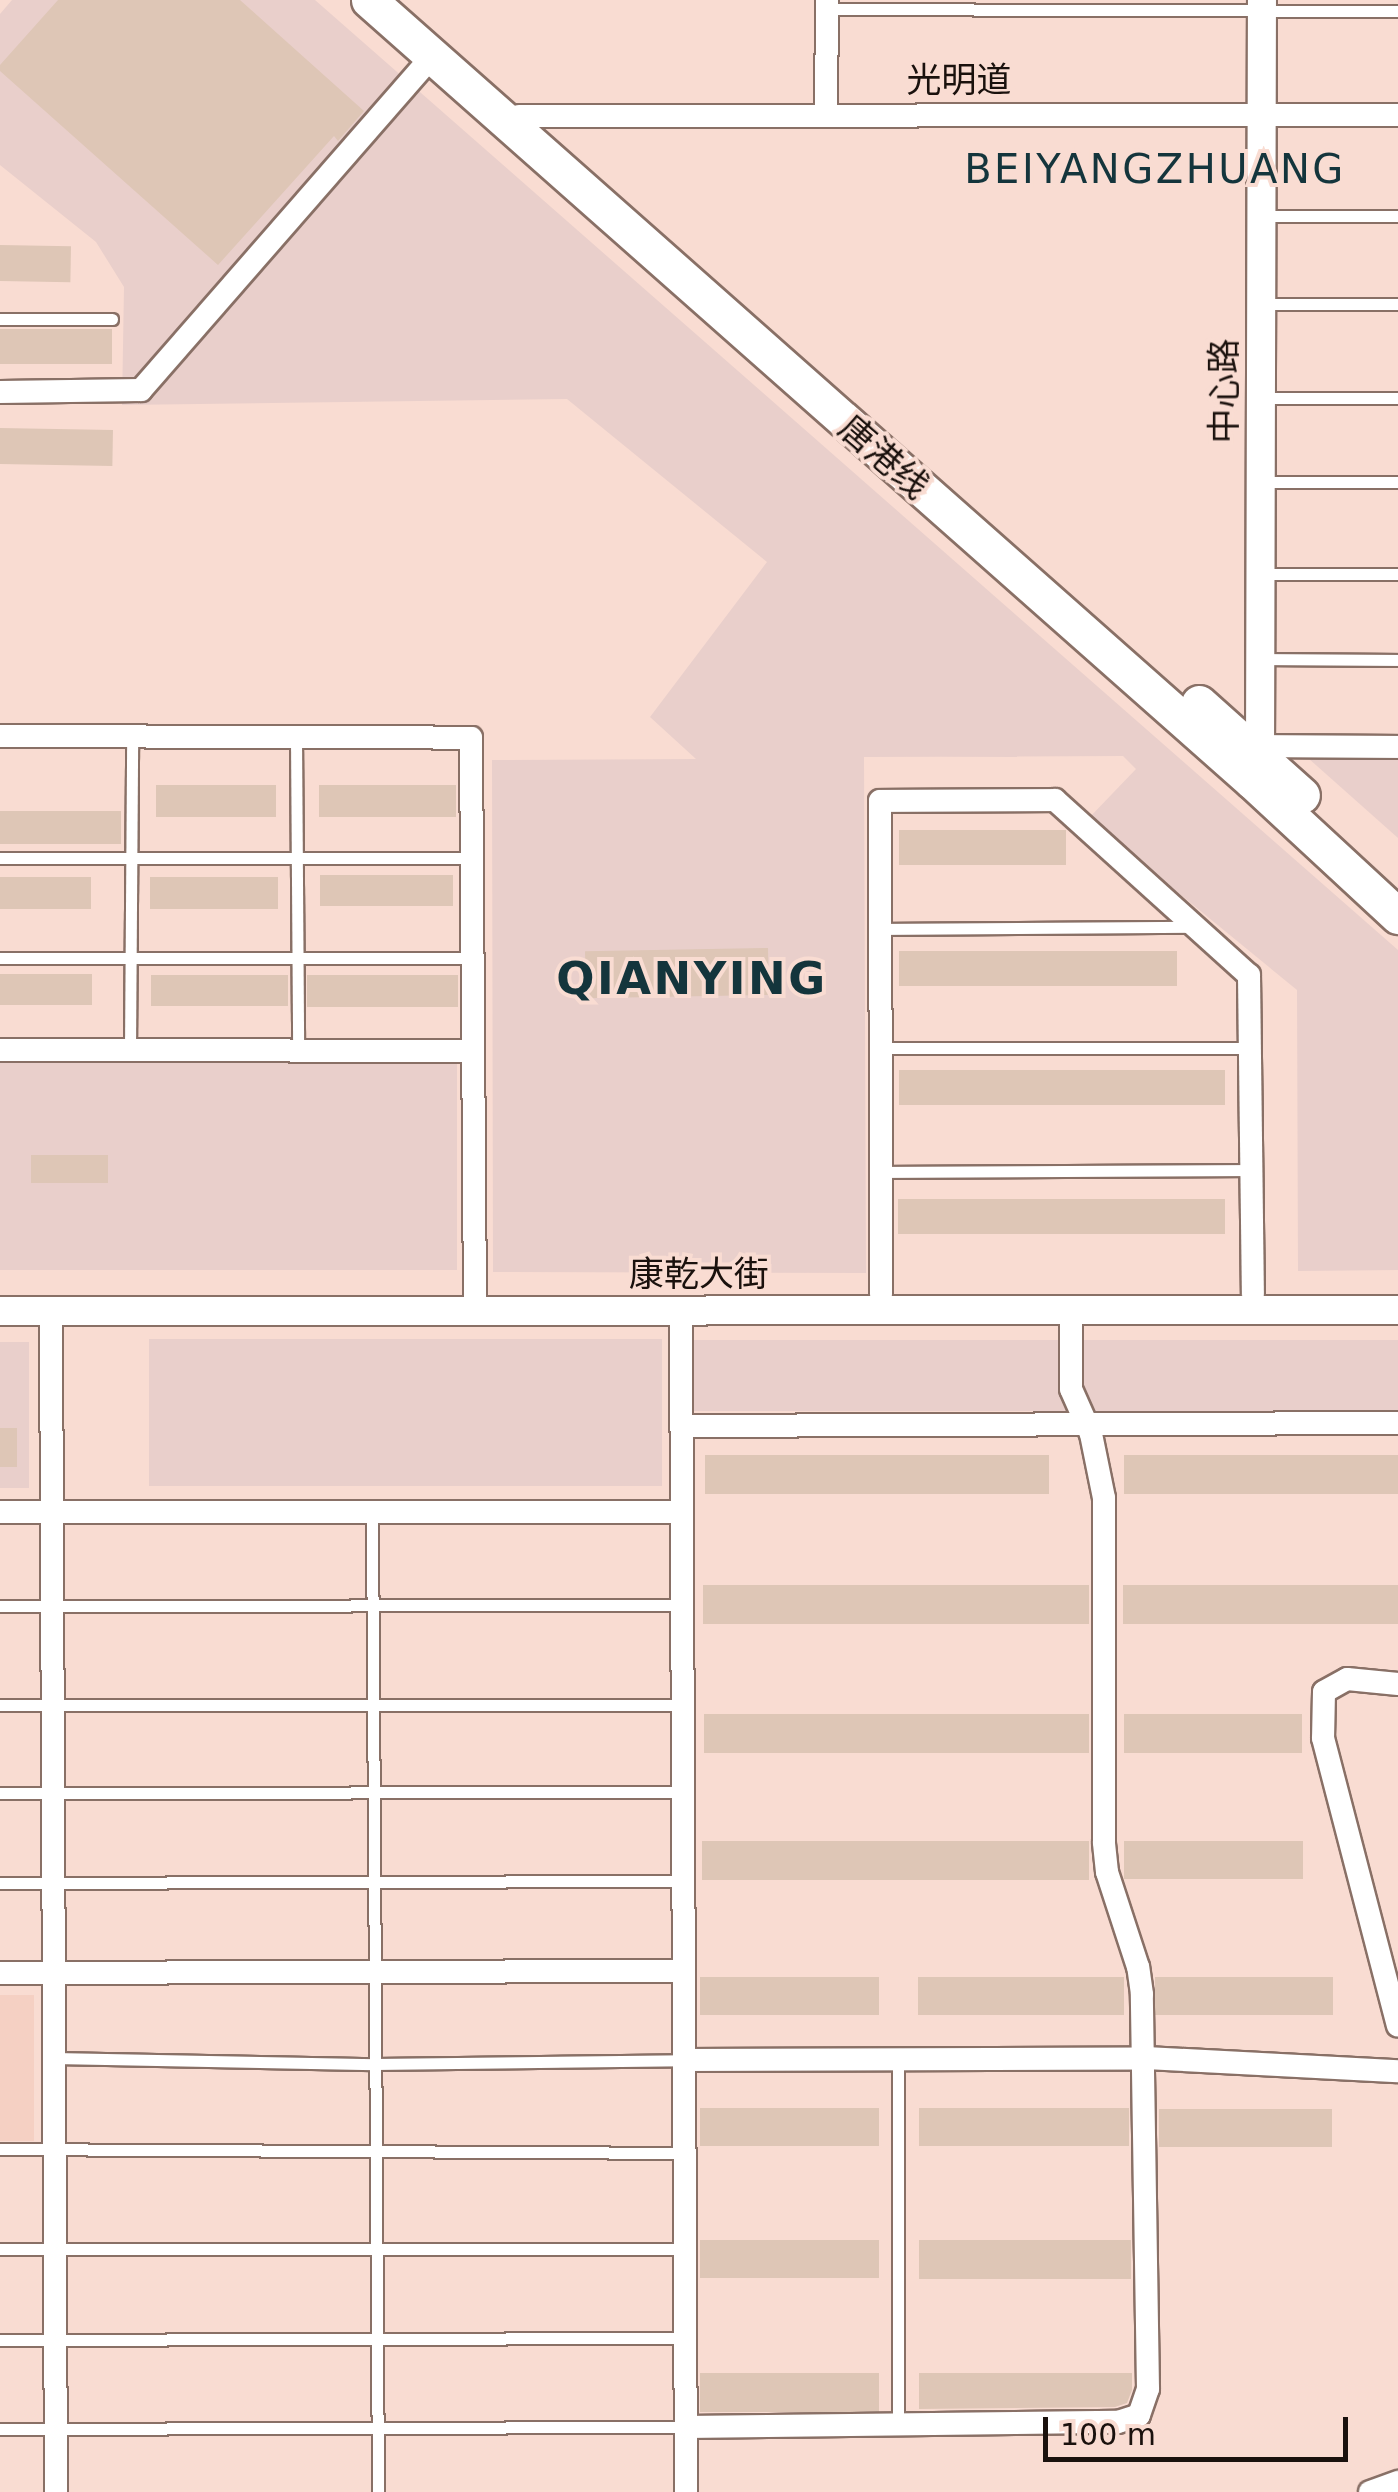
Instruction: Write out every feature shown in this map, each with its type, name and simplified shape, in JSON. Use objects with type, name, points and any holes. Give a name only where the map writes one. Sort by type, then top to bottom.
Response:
[{"type":"highway","name":"唐港线","points":[[369,0],[1257,761],[1398,916]]},
{"type":"highway","name":"唐港线","points":[[395,0],[519,116],[1398,884]]},
{"type":"street","points":[[826,115],[827,4]]},
{"type":"street","name":"中心路","points":[[1257,761],[1262,5]]},
{"type":"street","points":[[0,392],[141,390],[432,57]]},
{"type":"street","name":"光明道","points":[[519,116],[1398,115]]},
{"type":"street","points":[[0,736],[471,738],[475,1303]]},
{"type":"street","points":[[1257,761],[1398,747]]},
{"type":"street","points":[[881,1294],[880,800],[1056,800],[1249,975],[1253,1294]]},
{"type":"street","points":[[0,1050],[473,1051]]},
{"type":"street","name":"康乾大街","points":[[0,1312],[881,1294],[1398,1294]]},
{"type":"street","name":"康乾大街","points":[[0,1295],[475,1303],[681,1312],[1398,1310]]},
{"type":"street","points":[[686,2427],[860,2427],[898,2421],[1118,2422],[1139,2414],[1148,2389],[1146,2058],[1138,1967],[1107,1872],[1104,1498],[1100,1464],[1071,1389],[1071,1310]]},
{"type":"street","points":[[51,1312],[56,2492]]},
{"type":"street","points":[[681,1312],[686,2492]]},
{"type":"street","points":[[681,1426],[1398,1423]]},
{"type":"street","points":[[0,1512],[682,1512]]},
{"type":"street","points":[[1398,1684],[1347,1678],[1324,1692],[1323,1738],[1398,2025]]},
{"type":"street","points":[[0,1973],[684,1971]]},
{"type":"street","points":[[684,2060],[1146,2058],[1398,2071]]},
{"type":"street","points":[[1370,2492],[1398,2482]]},
{"type":"lane","points":[[827,4],[1262,5],[1398,11]]},
{"type":"lane","points":[[1262,216],[1398,216]]},
{"type":"lane","points":[[1262,304],[1398,304]]},
{"type":"lane","points":[[0,318],[112,319]]},
{"type":"lane","points":[[1262,398],[1398,398]]},
{"type":"lane","points":[[1261,482],[1398,482]]},
{"type":"lane","points":[[1261,574],[1398,574]]},
{"type":"lane","points":[[1260,659],[1398,660]]},
{"type":"lane","points":[[130,1050],[132,736]]},
{"type":"lane","points":[[296,737],[298,1050]]},
{"type":"lane","points":[[0,858],[472,858]]},
{"type":"lane","points":[[880,929],[1196,927]]},
{"type":"lane","points":[[0,958],[472,958]]},
{"type":"lane","points":[[880,1048],[1250,1048]]},
{"type":"lane","points":[[880,1172],[1252,1170]]},
{"type":"lane","points":[[372,1512],[378,2492]]},
{"type":"lane","points":[[0,1606],[682,1605]]},
{"type":"lane","points":[[0,1705],[683,1705]]},
{"type":"lane","points":[[0,1794],[683,1792]]},
{"type":"lane","points":[[0,1883],[683,1881]]},
{"type":"lane","points":[[54,2058],[376,2064],[684,2060]]},
{"type":"lane","points":[[898,2060],[898,2421]]},
{"type":"lane","points":[[0,2148],[684,2152]]},
{"type":"lane","points":[[0,2249],[685,2249]]},
{"type":"lane","points":[[0,2340],[685,2338]]},
{"type":"lane","points":[[0,2429],[686,2427]]},
{"type":"shaded area","points":[[12,0],[315,0],[1398,950],[1398,1270],[1298,1271],[1297,990],[1088,819],[1136,769],[1123,756],[864,757],[866,1273],[493,1272],[492,760],[696,759],[650,717],[767,562],[567,399],[122,405],[124,287],[96,242],[0,165],[0,14]]},
{"type":"shaded area","points":[[1308,758],[1398,758],[1398,838]]},
{"type":"shaded area","points":[[0,1063],[457,1063],[457,1270],[0,1270]]},
{"type":"shaded area","points":[[149,1339],[662,1339],[662,1486],[149,1486]]},
{"type":"shaded area","points":[[693,1340],[1398,1340],[1398,1411],[693,1411]]},
{"type":"shaded area","points":[[0,1342],[29,1342],[29,1488],[0,1488]]},
{"type":"shaded area","points":[[0,1995],[34,1995],[34,2141],[0,2141]]},
{"type":"building","points":[[58,0],[240,0],[364,111],[338,141],[334,136],[218,265],[0,71],[0,65]]},
{"type":"building","points":[[0,245],[71,246],[70,282],[0,281]]},
{"type":"building","points":[[0,329],[112,329],[112,364],[0,364]]},
{"type":"building","points":[[0,428],[113,430],[112,466],[0,464]]},
{"type":"building","points":[[156,785],[276,785],[276,817],[156,817]]},
{"type":"building","points":[[319,785],[456,785],[456,817],[319,817]]},
{"type":"building","points":[[0,811],[121,811],[121,844],[0,844]]},
{"type":"building","points":[[899,830],[1066,830],[1066,865],[899,865]]},
{"type":"building","points":[[320,875],[453,875],[453,906],[320,906]]},
{"type":"building","points":[[0,877],[91,877],[91,909],[0,909]]},
{"type":"building","points":[[150,877],[278,877],[278,909],[150,909]]},
{"type":"building","points":[[768,948],[769,995],[586,998],[585,951]]},
{"type":"building","points":[[899,951],[1177,951],[1177,986],[899,986]]},
{"type":"building","points":[[0,974],[92,974],[92,1005],[0,1005]]},
{"type":"building","points":[[151,975],[288,975],[288,1006],[151,1006]]},
{"type":"building","points":[[307,975],[458,975],[458,1007],[307,1007]]},
{"type":"building","points":[[899,1070],[1225,1070],[1225,1105],[899,1105]]},
{"type":"building","points":[[31,1155],[108,1155],[108,1183],[31,1183]]},
{"type":"building","points":[[898,1199],[1225,1199],[1225,1234],[898,1234]]},
{"type":"building","points":[[0,1428],[17,1428],[17,1467],[0,1467]]},
{"type":"building","points":[[705,1455],[1049,1455],[1049,1494],[705,1494]]},
{"type":"building","points":[[1124,1455],[1398,1455],[1398,1494],[1124,1494]]},
{"type":"building","points":[[703,1585],[1089,1585],[1089,1624],[703,1624]]},
{"type":"building","points":[[1123,1585],[1398,1585],[1398,1624],[1123,1624]]},
{"type":"building","points":[[704,1714],[1089,1714],[1089,1753],[704,1753]]},
{"type":"building","points":[[1124,1714],[1302,1714],[1302,1753],[1124,1753]]},
{"type":"building","points":[[702,1841],[1089,1841],[1089,1880],[702,1880]]},
{"type":"building","points":[[1124,1841],[1303,1841],[1303,1879],[1124,1879]]},
{"type":"building","points":[[700,1977],[879,1977],[879,2015],[700,2015]]},
{"type":"building","points":[[918,1977],[1124,1977],[1124,2015],[918,2015]]},
{"type":"building","points":[[1155,1977],[1333,1977],[1333,2015],[1155,2015]]},
{"type":"building","points":[[700,2108],[879,2108],[879,2146],[700,2146]]},
{"type":"building","points":[[919,2108],[1129,2108],[1129,2146],[919,2146]]},
{"type":"building","points":[[1159,2109],[1332,2109],[1332,2147],[1159,2147]]},
{"type":"building","points":[[700,2240],[879,2240],[879,2278],[700,2278]]},
{"type":"building","points":[[919,2240],[1131,2240],[1131,2279],[919,2279]]},
{"type":"building","points":[[700,2373],[879,2373],[879,2412],[700,2412]]},
{"type":"building","points":[[919,2373],[1132,2373],[1132,2390],[1127,2403],[1115,2407],[919,2409]]},
{"type":"district","name":"BEIYANGZHUANG","points":[[1155,169]]},
{"type":"district","name":"QIANYING","points":[[692,979]]}]
